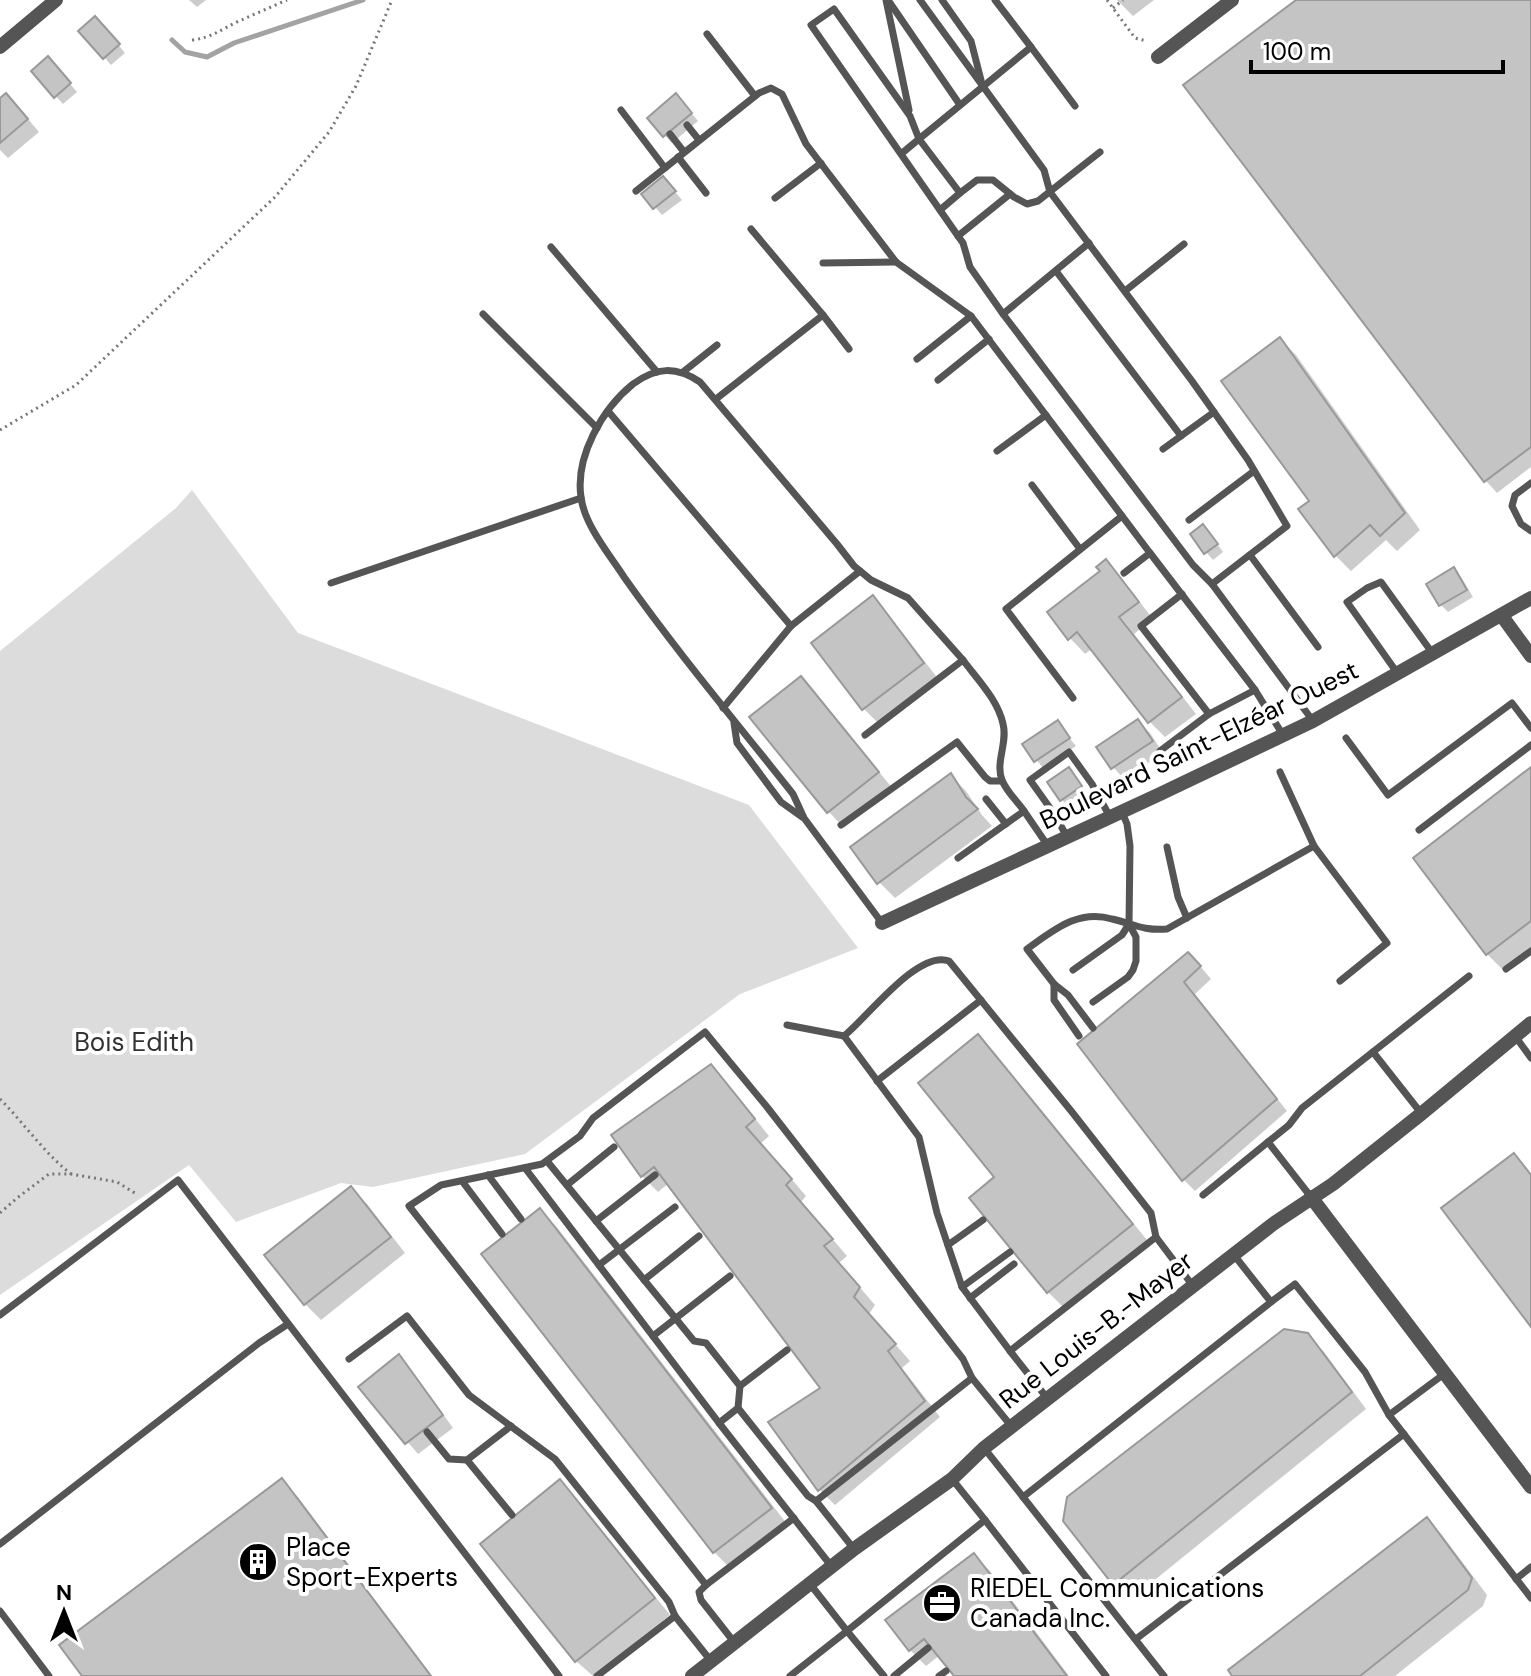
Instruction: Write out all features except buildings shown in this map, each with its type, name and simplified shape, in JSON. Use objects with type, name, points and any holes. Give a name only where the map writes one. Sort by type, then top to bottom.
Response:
[{"type":"street","points":[[0,47],[56,0]]},
{"type":"street","points":[[1158,57],[1232,0]]},
{"type":"street","name":"Boulevard Saint-Elzéar Ouest","points":[[882,923],[1313,721],[1531,598]]},
{"type":"street","points":[[1502,616],[1531,656]]},
{"type":"street","name":"Rue Louis-B.-Mayer","points":[[692,1676],[854,1549],[952,1479],[984,1448],[1233,1254],[1333,1184],[1531,1023]]},
{"type":"street","points":[[1311,1197],[1531,1487]]},
{"type":"lane","points":[[887,0],[960,105]]},
{"type":"lane","points":[[887,0],[910,116],[919,139],[960,193]]},
{"type":"lane","points":[[920,0],[1044,170],[1050,192],[1214,412],[1287,526],[1212,584]]},
{"type":"lane","points":[[942,0],[971,41],[982,86]]},
{"type":"lane","points":[[995,0],[1075,106]]},
{"type":"lane","points":[[910,116],[834,9],[811,25],[963,243],[970,267],[1003,314],[1193,565],[1212,584],[1313,721]]},
{"type":"lane","points":[[707,34],[755,96]]},
{"type":"lane","points":[[901,154],[1031,47]]},
{"type":"lane","points":[[636,191],[765,89],[771,88],[782,94],[806,144],[896,262],[971,316],[1255,690],[1283,735]]},
{"type":"lane","points":[[621,110],[665,168]]},
{"type":"lane","points":[[687,125],[699,140]]},
{"type":"lane","points":[[670,134],[706,193]]},
{"type":"lane","points":[[940,210],[977,180],[985,178],[993,180],[1027,204],[1033,203],[1100,152]]},
{"type":"lane","points":[[775,198],[821,163]]},
{"type":"lane","points":[[958,236],[1010,194]]},
{"type":"lane","points":[[751,229],[849,349]]},
{"type":"lane","points":[[1003,314],[1089,243]]},
{"type":"lane","points":[[1125,291],[1184,244]]},
{"type":"lane","points":[[551,247],[657,372]]},
{"type":"lane","points":[[823,263],[896,262]]},
{"type":"lane","points":[[1056,271],[1181,436]]},
{"type":"lane","points":[[483,314],[597,428]]},
{"type":"lane","points":[[716,399],[823,315]]},
{"type":"lane","points":[[917,359],[971,316]]},
{"type":"lane","points":[[938,380],[989,339]]},
{"type":"lane","points":[[683,372],[717,345]]},
{"type":"lane","points":[[882,923],[804,818],[793,794],[650,613],[589,522],[581,498],[581,470],[597,428],[608,411],[633,385],[657,372],[683,372],[700,382],[854,566],[871,580],[908,598],[963,660],[1002,718],[1005,732],[1000,769],[1002,781],[1048,846]]},
{"type":"lane","points":[[608,411],[791,626]]},
{"type":"lane","points":[[1163,449],[1214,412]]},
{"type":"lane","points":[[997,451],[1046,415]]},
{"type":"lane","points":[[1189,520],[1254,471]]},
{"type":"lane","points":[[1531,483],[1515,495],[1512,506],[1521,524],[1531,531]]},
{"type":"lane","points":[[1032,485],[1080,549]]},
{"type":"lane","points":[[331,583],[581,498]]},
{"type":"lane","points":[[1073,698],[1006,609],[1122,516]]},
{"type":"lane","points":[[1124,573],[1150,553]]},
{"type":"lane","points":[[1250,555],[1318,647]]},
{"type":"lane","points":[[723,708],[791,626],[860,571]]},
{"type":"lane","points":[[1398,674],[1347,602],[1367,588],[1381,582],[1433,654]]},
{"type":"lane","points":[[1182,594],[1141,626],[1209,714]]},
{"type":"lane","points":[[865,735],[963,660]]},
{"type":"lane","points":[[1160,751],[1209,714],[1255,690]]},
{"type":"lane","points":[[1346,738],[1388,795],[1512,703],[1531,728]]},
{"type":"lane","points":[[734,721],[737,743],[781,802],[804,818]]},
{"type":"lane","points":[[841,825],[957,742],[985,777],[995,782],[1002,781]]},
{"type":"lane","points":[[1419,830],[1531,745]]},
{"type":"lane","points":[[1067,837],[1030,780],[1069,752],[1116,815],[1127,824],[1130,846],[1129,924],[1136,937],[1136,961],[1128,977],[1093,1002]]},
{"type":"lane","points":[[1280,772],[1314,846],[1387,943],[1340,981]]},
{"type":"lane","points":[[986,799],[1006,824]]},
{"type":"lane","points":[[958,858],[1024,811]]},
{"type":"lane","points":[[1093,1028],[1027,949],[1059,926],[1074,919],[1093,916],[1109,917],[1149,930],[1167,929],[1314,846]]},
{"type":"lane","points":[[1167,847],[1178,897],[1187,918]]},
{"type":"lane","points":[[1073,970],[1122,935],[1129,924]]},
{"type":"lane","points":[[1506,969],[1531,951]]},
{"type":"lane","points":[[844,1036],[890,990],[918,968],[940,958],[949,961],[1151,1213],[1156,1237],[1193,1286]]},
{"type":"lane","points":[[1203,1195],[1289,1125],[1302,1108],[1469,976]]},
{"type":"lane","points":[[1054,984],[1054,1000],[1079,1036]]},
{"type":"lane","points":[[877,1081],[981,1000]]},
{"type":"lane","points":[[787,1025],[844,1036],[919,1137],[937,1213],[962,1287],[1048,1398]]},
{"type":"lane","points":[[706,1585],[409,1206],[441,1185],[542,1164],[580,1136],[593,1118],[705,1032],[963,1359],[972,1378],[1012,1427]]},
{"type":"lane","points":[[1515,1036],[1531,1058]]},
{"type":"lane","points":[[1373,1052],[1421,1114]]},
{"type":"lane","points":[[1268,1142],[1311,1197]]},
{"type":"lane","points":[[567,1185],[614,1147]]},
{"type":"lane","points":[[547,1161],[694,1341],[706,1343],[740,1386],[738,1408],[854,1549]]},
{"type":"lane","points":[[525,1168],[832,1567]]},
{"type":"lane","points":[[488,1175],[521,1219]]},
{"type":"lane","points":[[596,1221],[655,1175]]},
{"type":"lane","points":[[0,1315],[178,1180],[559,1676]]},
{"type":"lane","points":[[462,1181],[502,1234]]},
{"type":"lane","points":[[599,1265],[675,1207]]},
{"type":"lane","points":[[948,1245],[983,1220]]},
{"type":"lane","points":[[644,1280],[699,1236]]},
{"type":"lane","points":[[1010,1351],[1156,1237]]},
{"type":"lane","points":[[962,1287],[1010,1252]]},
{"type":"lane","points":[[1233,1254],[1271,1302]]},
{"type":"lane","points":[[970,1298],[1014,1264]]},
{"type":"lane","points":[[653,1336],[730,1276]]},
{"type":"lane","points":[[1023,1497],[1295,1284],[1365,1372],[1389,1415],[1531,1598]]},
{"type":"lane","points":[[349,1359],[407,1316],[469,1395],[555,1459],[669,1602],[675,1616],[711,1661]]},
{"type":"lane","points":[[0,1544],[259,1343],[288,1324]]},
{"type":"lane","points":[[740,1386],[787,1350]]},
{"type":"lane","points":[[1389,1415],[1444,1374]]},
{"type":"lane","points":[[816,1501],[972,1378]]},
{"type":"lane","points":[[719,1423],[738,1408]]},
{"type":"lane","points":[[427,1432],[449,1459],[467,1460],[511,1426]]},
{"type":"lane","points":[[1136,1639],[1404,1434]]},
{"type":"lane","points":[[984,1448],[1164,1676]]},
{"type":"lane","points":[[467,1460],[512,1515]]},
{"type":"lane","points":[[952,1479],[1106,1676]]},
{"type":"lane","points":[[735,1642],[701,1600],[699,1592],[794,1518]]},
{"type":"lane","points":[[790,1676],[985,1520]]},
{"type":"lane","points":[[1516,1579],[1531,1567]]},
{"type":"lane","points":[[810,1584],[884,1676]]},
{"type":"lane","points":[[0,1611],[49,1676]]},
{"type":"lane","points":[[597,1676],[675,1616]]},
{"type":"lane","points":[[894,1676],[928,1648]]},
{"type":"path","points":[[192,40],[219,33],[287,0]]},
{"type":"path","points":[[0,430],[76,385],[275,197],[329,132],[356,86],[392,0]]},
{"type":"path","points":[[1107,0],[1135,38],[1146,41]]},
{"type":"path","points":[[1113,8],[1123,0]]},
{"type":"path","points":[[0,1099],[55,1161],[71,1174]]},
{"type":"path","points":[[0,1213],[49,1174],[71,1174],[117,1182],[149,1201]]},
{"type":"green space","name":"Bois Edith","points":[[192,490],[298,633],[749,805],[858,948],[740,994],[525,1154],[373,1187],[341,1183],[236,1222],[189,1165],[0,1295],[0,651],[176,508]]},
{"type":"waterway","points":[[172,40],[185,52],[207,57],[234,43],[363,0]]},
{"type":"place","name":"Place Sport-Experts","points":[[258,1562]]},
{"type":"place","name":"RIEDEL Communications Canada Inc.","points":[[942,1603]]}]
